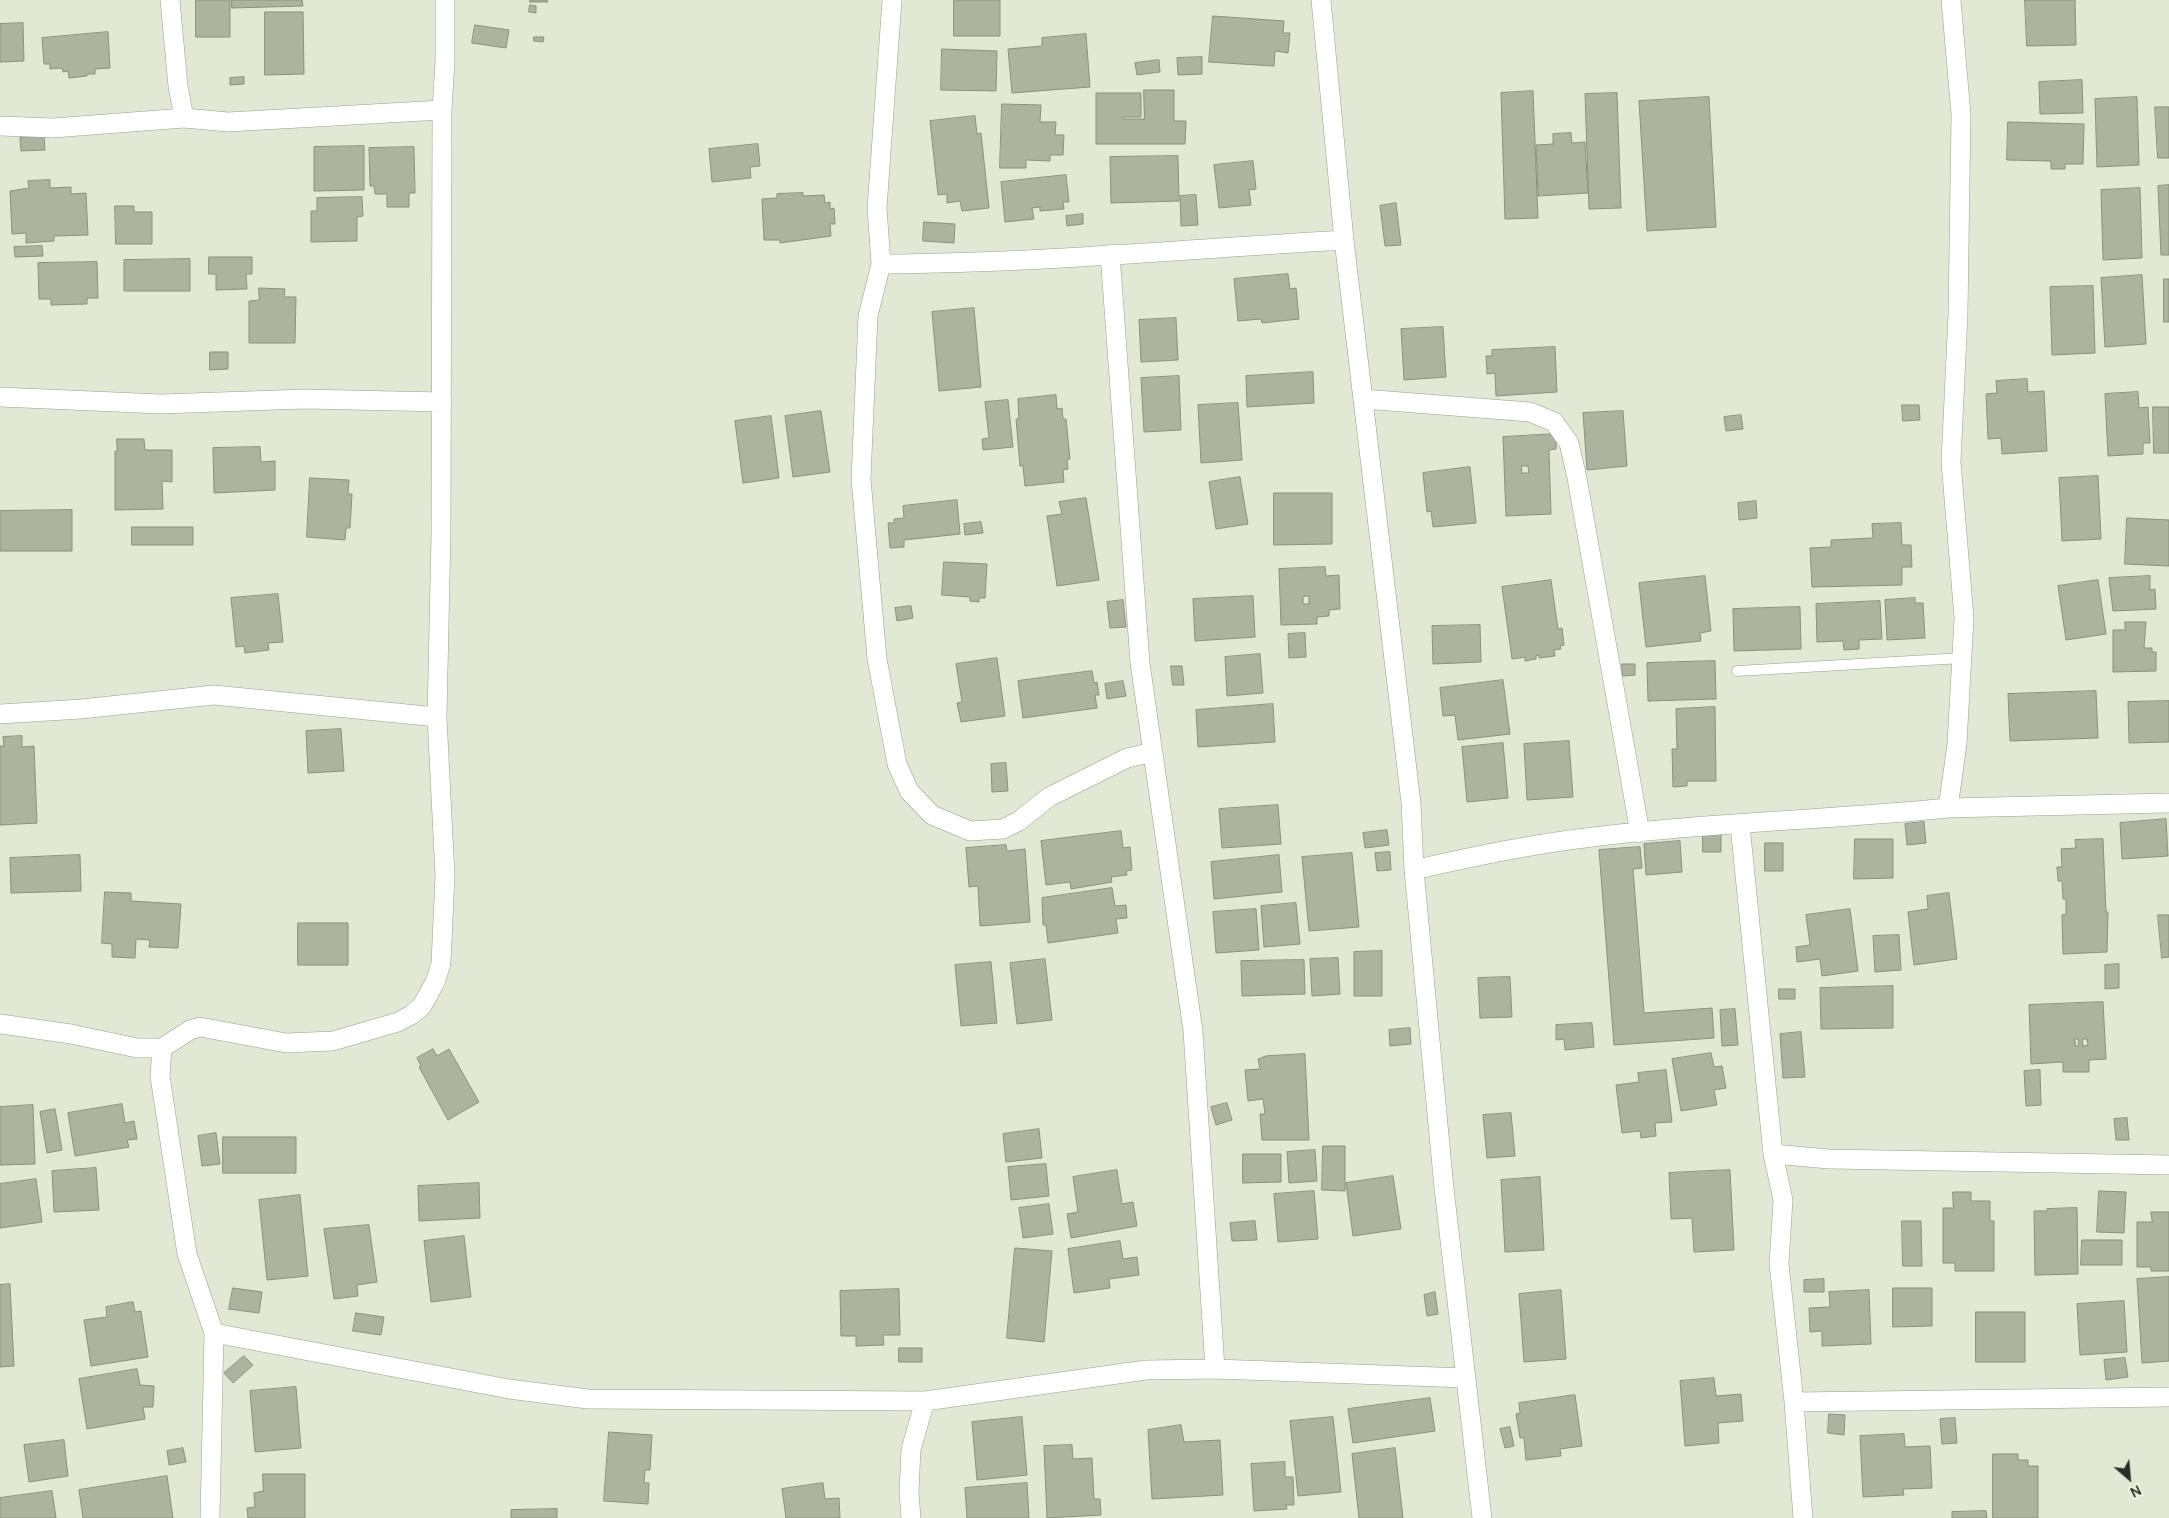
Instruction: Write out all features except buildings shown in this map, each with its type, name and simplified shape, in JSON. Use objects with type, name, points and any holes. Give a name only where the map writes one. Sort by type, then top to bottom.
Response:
[{"type":"street","points":[[170,0],[178,86],[184,118]]},
{"type":"street","points":[[0,1024],[62,1033],[137,1048],[162,1048],[190,1030],[200,1028],[286,1043],[333,1041],[398,1022],[421,1007],[436,980],[441,963],[445,876],[437,718],[442,402],[442,110],[445,61],[445,0]]},
{"type":"street","points":[[892,0],[877,208],[880,264],[868,316],[862,479],[878,659],[897,764],[909,791],[932,815],[970,830],[1003,829],[1019,821],[1049,797],[1127,758],[1153,752]]},
{"type":"street","points":[[1321,0],[1344,240],[1411,804],[1414,870],[1444,1188],[1482,1518]]},
{"type":"street","points":[[1948,808],[1957,744],[1964,618],[1951,462],[1958,314],[1961,114],[1951,0]]},
{"type":"street","points":[[0,126],[53,128],[184,118],[228,122],[442,110]]},
{"type":"street","points":[[880,264],[931,264],[1344,240]]},
{"type":"street","points":[[1110,254],[1140,663],[1193,1031],[1215,1369]]},
{"type":"street","points":[[0,397],[161,404],[305,398],[442,402]]},
{"type":"street","points":[[1363,399],[1530,412],[1554,422],[1569,444],[1577,478],[1640,833]]},
{"type":"street","points":[[0,714],[81,709],[214,695],[437,718]]},
{"type":"street","points":[[1414,870],[1487,853],[1533,845],[1640,833],[1858,818],[1948,808],[2169,803]]},
{"type":"street","points":[[1740,825],[1773,1154],[1784,1200],[1779,1264],[1794,1402],[1803,1518]]},
{"type":"street","points":[[162,1048],[160,1076],[186,1254],[214,1333],[210,1518]]},
{"type":"street","points":[[1773,1154],[1829,1158],[2169,1165]]},
{"type":"street","points":[[214,1333],[509,1389],[568,1397],[925,1401],[1146,1370],[1215,1369],[1466,1378]]},
{"type":"street","points":[[1794,1402],[2169,1397]]},
{"type":"street","points":[[911,1518],[909,1492],[911,1449],[925,1401]]},
{"type":"lane","points":[[1737,671],[1962,658]]}]
